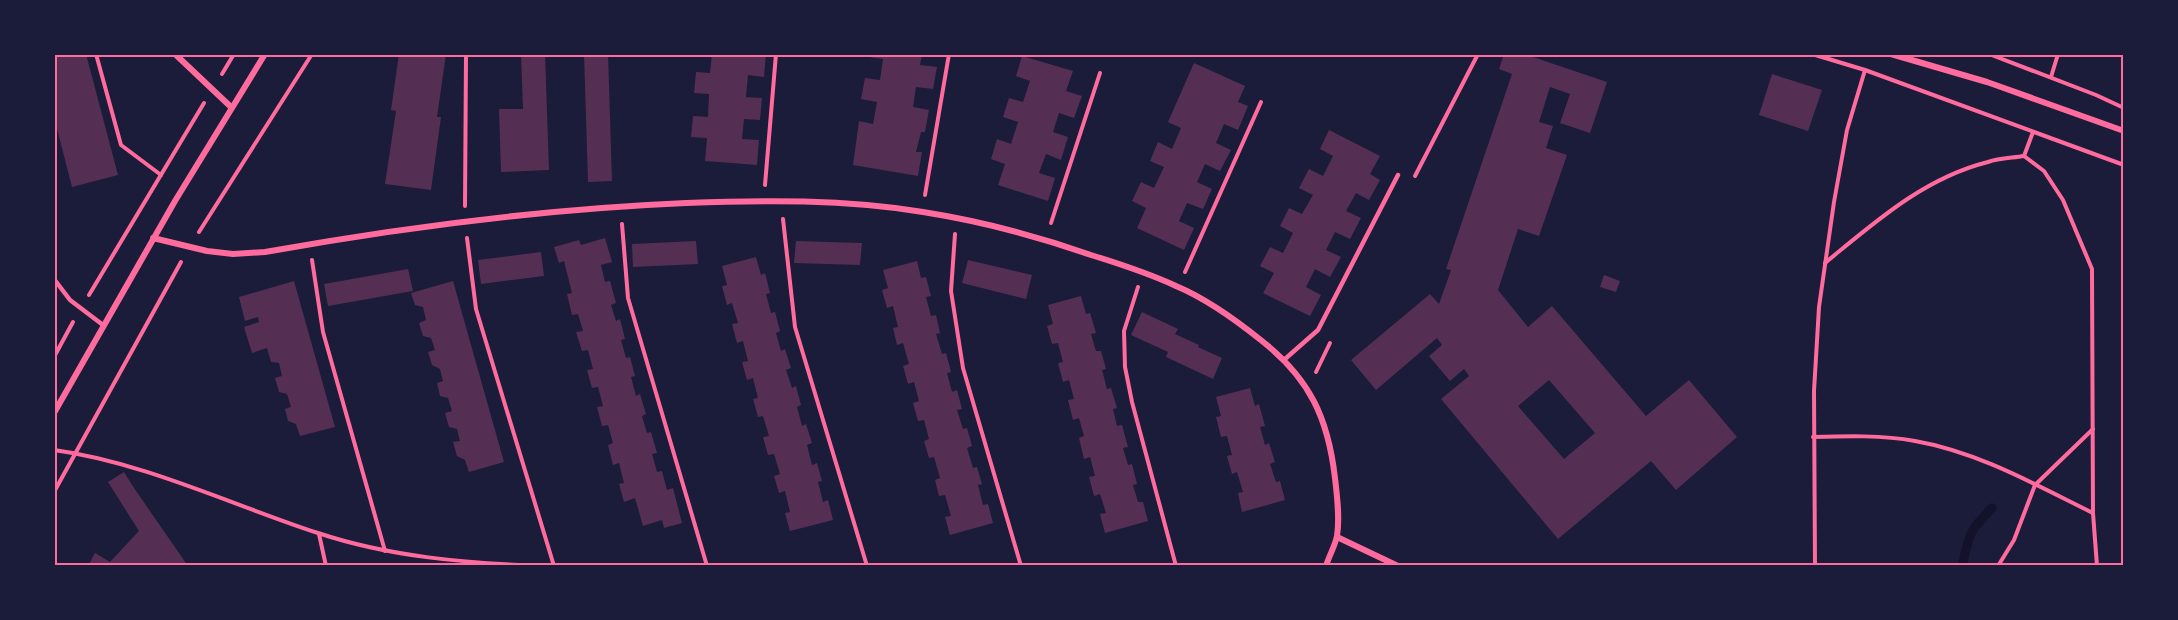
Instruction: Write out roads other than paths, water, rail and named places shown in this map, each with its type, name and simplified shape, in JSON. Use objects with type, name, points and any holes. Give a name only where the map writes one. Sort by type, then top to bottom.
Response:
[{"type":"street","points":[[176,54],[231,107]]},
{"type":"street","points":[[54,412],[153,238],[231,107],[266,54]]},
{"type":"street","points":[[1891,54],[1987,82],[2124,131]]},
{"type":"street","points":[[153,238],[207,251],[233,254],[265,252],[465,221],[620,206],[764,200],[850,203],[923,212],[1046,239],[1179,287],[1235,320],[1285,359],[1322,415],[1332,452],[1337,496],[1337,537],[1326,566]]},
{"type":"street","points":[[1337,537],[1398,566]]},
{"type":"lane","points":[[1285,359],[1318,330],[1398,175]]},
{"type":"lane","points":[[54,279],[62,291],[81,309],[103,324]]},
{"type":"waterway","points":[[1962,566],[1971,534],[1992,508]]}]
